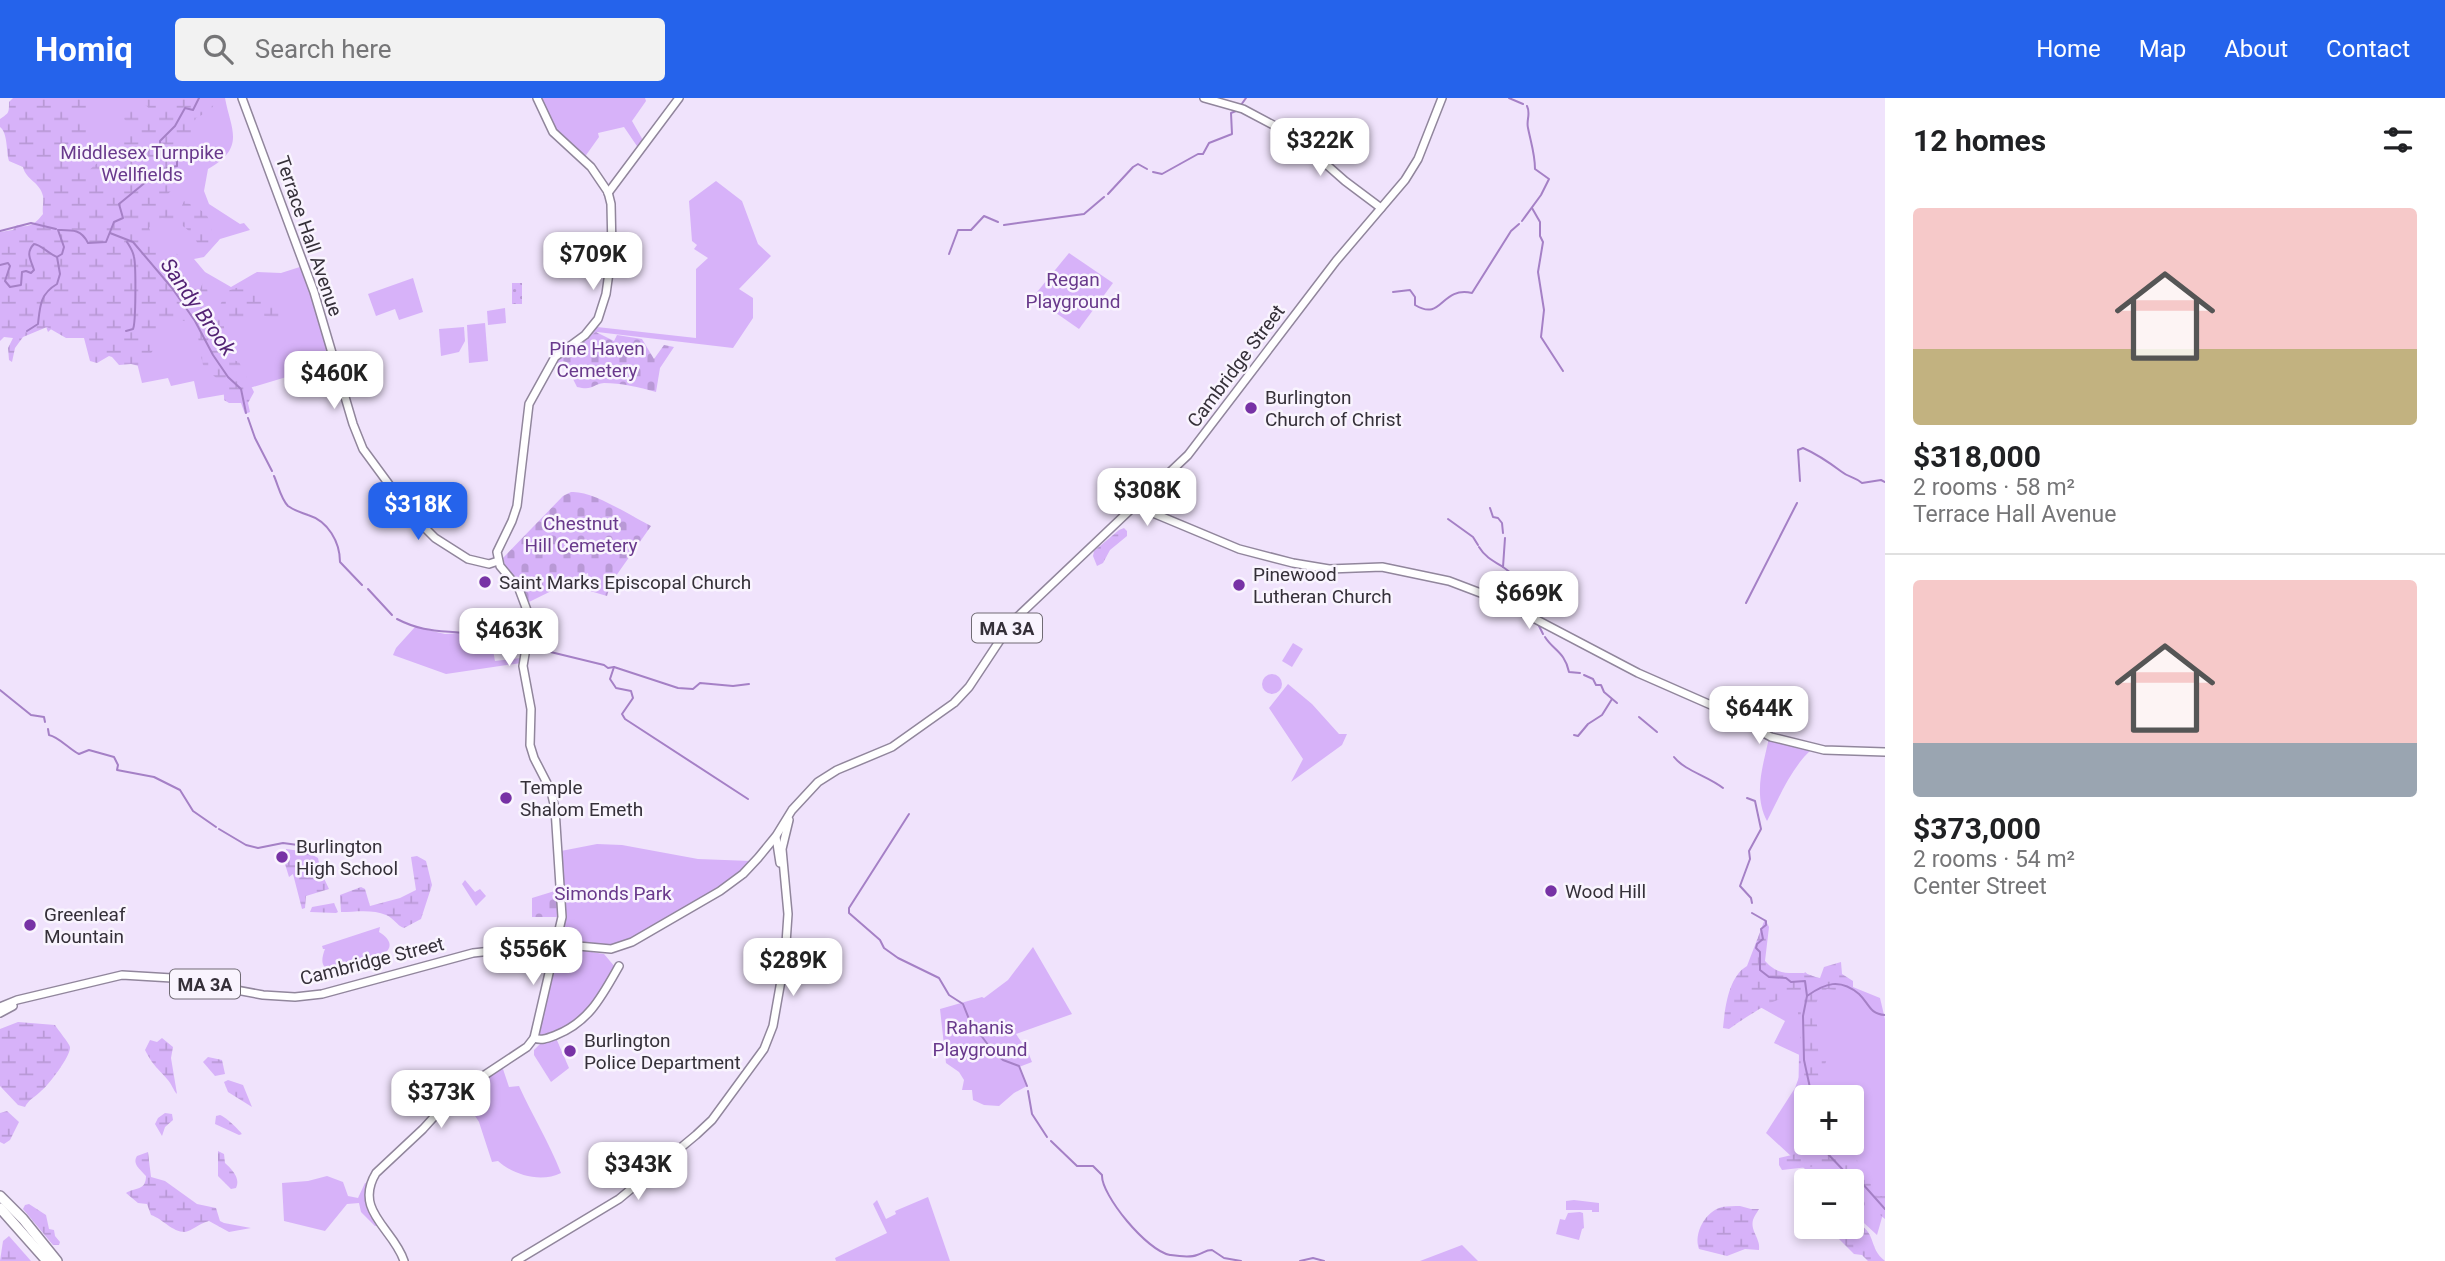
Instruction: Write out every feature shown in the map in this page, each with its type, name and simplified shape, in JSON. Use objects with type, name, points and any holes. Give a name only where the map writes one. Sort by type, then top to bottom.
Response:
[{"type":"highway","points":[[0,1196],[23,1219],[57,1261]]},
{"type":"highway","points":[[0,1208],[47,1261]]},
{"type":"main road","name":"Terrace Hall Avenue","points":[[242,98],[314,292],[363,449],[410,513],[435,538],[468,559],[489,564],[498,561]]},
{"type":"main road","points":[[404,1261],[397,1243],[376,1219],[371,1208],[369,1191],[374,1176],[453,1096],[524,1049],[534,1038],[562,913],[555,809],[551,791],[530,745],[531,709],[523,666],[529,616],[519,589],[498,561],[498,547],[517,506],[526,417],[532,397],[555,357],[585,335],[596,323],[603,307],[612,251],[612,214],[608,193],[591,167],[553,132],[537,98]]},
{"type":"main road","points":[[608,193],[679,98]]},
{"type":"main road","points":[[1203,98],[1239,108],[1294,136],[1345,181],[1381,208]]},
{"type":"main road","name":"Cambridge Street","points":[[2,1005],[104,978],[134,975],[181,979],[274,996],[304,996],[328,992],[465,954],[556,944],[604,950],[627,944],[730,884],[768,847],[811,789],[831,774],[892,747],[954,703],[971,685],[1012,622],[1136,506],[1200,440],[1320,282],[1408,176],[1426,140],[1442,98]]},
{"type":"main road","points":[[1136,506],[1243,550],[1299,565],[1339,569],[1382,567],[1449,581],[1499,600],[1638,673],[1720,709],[1771,737],[1828,751],[1885,752]]},
{"type":"main road","name":"Cambridge Street","points":[[776,836],[797,805]]},
{"type":"main road","points":[[516,1261],[619,1199],[696,1135],[712,1120],[763,1052],[773,1030],[785,958],[788,914],[782,846],[789,820]]},
{"type":"main road","points":[[776,836],[782,846]]},
{"type":"main road","points":[[776,836],[777,853],[783,872]]},
{"type":"main road","points":[[768,847],[775,849],[777,853]]},
{"type":"main road","points":[[534,1038],[544,1039],[579,1023],[591,1010],[619,966]]},
{"type":"main road","name":"Cambridge Street","points":[[0,1013],[26,998]]},
{"type":"green space","name":"Middlesex Turnpike Wellfields","points":[[13,98],[98,98],[86,113],[87,136],[81,155],[82,169],[87,173],[120,148],[127,134],[128,123],[124,119],[128,107],[146,114],[148,107],[134,98],[217,98],[211,110],[196,118],[185,169],[168,194],[166,203],[178,209],[184,201],[201,211],[209,219],[212,233],[218,241],[202,255],[193,235],[183,226],[162,218],[153,222],[149,228],[155,242],[160,246],[166,244],[180,257],[178,270],[199,292],[203,282],[206,283],[211,312],[217,312],[226,292],[239,288],[248,290],[267,302],[284,306],[283,316],[280,318],[251,314],[245,319],[233,318],[224,326],[225,357],[239,362],[254,392],[248,403],[250,412],[245,414],[241,403],[224,400],[221,384],[203,365],[195,328],[188,322],[177,322],[163,327],[152,352],[139,366],[119,365],[109,356],[97,363],[90,361],[84,338],[66,338],[47,327],[23,337],[15,348],[12,362],[9,360],[8,348],[13,338],[4,337],[0,341],[0,232],[13,230],[17,225],[29,226],[43,214],[41,191],[23,167],[9,161],[6,138],[0,127],[0,119],[8,112],[9,102]]},
{"type":"green space","name":"Middlesex Turnpike Wellfields","points":[[33,98],[225,98],[232,129],[232,146],[228,154],[208,169],[204,191],[209,204],[240,224],[244,223],[250,230],[220,239],[204,257],[194,259],[205,272],[231,287],[257,272],[281,273],[303,266],[333,363],[233,393],[198,399],[194,381],[171,386],[168,378],[142,383],[131,339],[84,299],[48,332],[26,272],[51,254]]},
{"type":"green space","points":[[542,98],[645,98],[646,101],[632,121],[644,142],[639,149],[624,127],[598,133],[599,137],[584,158],[558,131]]},
{"type":"green space","points":[[716,181],[742,201],[758,244],[771,256],[739,289],[753,298],[753,318],[733,348],[597,332],[591,335],[597,327],[696,338],[696,269],[708,258],[694,249],[697,245],[692,241],[689,201]]},
{"type":"green space","name":"Regan Playground","points":[[1069,253],[1113,283],[1079,329],[1033,297]]},
{"type":"green space","points":[[413,278],[423,312],[399,320],[395,309],[376,316],[368,294]]},
{"type":"green space","points":[[512,283],[522,283],[522,304],[512,304]]},
{"type":"green space","points":[[505,308],[506,323],[488,325],[487,311]]},
{"type":"green space","points":[[485,323],[488,361],[469,363],[467,325]]},
{"type":"green space","points":[[464,327],[465,341],[459,352],[441,356],[439,329]]},
{"type":"green space","name":"Pine Haven Cemetery","points":[[596,332],[614,341],[617,335],[642,339],[654,359],[664,345],[674,347],[660,368],[656,392],[610,383],[590,388],[577,387],[568,369],[555,362],[563,354],[568,356],[570,349]]},
{"type":"green space","name":"Chestnut Hill Cemetery","points":[[580,492],[600,499],[651,526],[611,583],[607,596],[590,591],[588,573],[529,602],[503,558],[563,496]]},
{"type":"green space","points":[[1124,528],[1127,536],[1110,550],[1103,563],[1097,566],[1094,551]]},
{"type":"green space","points":[[415,627],[445,634],[506,630],[508,648],[493,650],[495,661],[521,658],[521,663],[446,674],[393,655]]},
{"type":"green space","points":[[1293,643],[1303,649],[1292,667],[1282,661]]},
{"type":"green space","points":[[1272,674],[1279,677],[1282,684],[1279,691],[1272,694],[1265,691],[1262,684],[1265,677]]},
{"type":"green space","points":[[1288,684],[1312,704],[1339,734],[1347,734],[1342,745],[1291,782],[1303,759],[1269,708]]},
{"type":"green space","points":[[1769,738],[1811,750],[1791,774],[1767,821],[1760,790]]},
{"type":"green space","name":"Simonds Park","points":[[597,844],[622,845],[698,859],[751,861],[707,895],[625,941],[600,946],[563,941],[560,936],[565,913],[561,851]]},
{"type":"green space","points":[[286,849],[307,852],[318,858],[329,889],[306,896],[305,908],[302,909],[293,874],[289,877],[285,864]]},
{"type":"green space","points":[[417,856],[426,861],[432,885],[421,919],[404,928],[381,913],[341,912],[340,895],[361,887],[365,889],[370,906],[400,898],[416,890],[411,857]]},
{"type":"green space","points":[[465,880],[475,892],[480,889],[486,896],[476,906],[462,884]]},
{"type":"green space","points":[[558,890],[559,917],[532,917],[532,898]]},
{"type":"green space","points":[[334,903],[338,912],[336,913],[310,912],[312,907]]},
{"type":"green space","points":[[1765,919],[1769,927],[1765,961],[1774,969],[1820,978],[1824,967],[1841,962],[1842,974],[1853,981],[1853,993],[1827,989],[1817,1002],[1816,1042],[1819,1052],[1827,1058],[1825,1065],[1818,1072],[1821,1085],[1798,1085],[1799,1054],[1802,1045],[1798,1004],[1788,998],[1758,1010],[1729,1029],[1723,1028],[1726,1003],[1732,985],[1747,966]]},
{"type":"green space","points":[[380,927],[379,932],[390,944],[389,949],[380,957],[347,969],[332,970],[323,965],[325,949],[322,946]]},
{"type":"green space","name":"Rahanis Playground","points":[[1033,947],[1072,1014],[1016,1034],[1032,1062],[1019,1067],[1027,1086],[999,1106],[984,1105],[973,1100],[972,1090],[962,1090],[964,1080],[959,1072],[946,1063],[940,1009],[984,998],[1008,980]]},
{"type":"green space","points":[[558,949],[604,954],[615,967],[594,1001],[575,1021],[565,1029],[538,1036]]},
{"type":"green space","points":[[1765,967],[1798,985],[1805,972],[1812,978],[1838,981],[1880,998],[1885,1019],[1885,1207],[1877,1235],[1864,1223],[1864,1169],[1805,1169],[1766,1133],[1794,1090],[1794,1155],[1864,1155],[1864,1085],[1796,1085],[1806,1058],[1774,1043],[1785,1021],[1735,993]]},
{"type":"green space","points":[[18,1022],[55,1025],[70,1047],[67,1057],[44,1089],[25,1107],[18,1105],[0,1086],[0,1029]]},
{"type":"green space","points":[[162,1038],[173,1047],[171,1058],[177,1094],[145,1050],[150,1040],[157,1042]]},
{"type":"green space","points":[[556,1038],[569,1068],[551,1082],[534,1055],[534,1050],[540,1044]]},
{"type":"green space","points":[[208,1057],[222,1060],[225,1074],[215,1076],[203,1062]]},
{"type":"green space","points":[[502,1066],[509,1087],[519,1086],[561,1173],[545,1177],[528,1176],[511,1170],[498,1161],[492,1162],[479,1122],[460,1093]]},
{"type":"green space","points":[[228,1080],[243,1085],[252,1107],[228,1092],[224,1082]]},
{"type":"green space","points":[[7,1111],[19,1122],[10,1140],[4,1144],[0,1142],[0,1113]]},
{"type":"green space","points":[[165,1113],[172,1114],[173,1120],[165,1127],[162,1136],[155,1124]]},
{"type":"green space","points":[[220,1115],[242,1134],[215,1124],[216,1116]]},
{"type":"green space","points":[[218,1151],[224,1154],[225,1163],[235,1174],[236,1188],[231,1189],[218,1176]]},
{"type":"green space","points":[[148,1152],[151,1177],[165,1181],[197,1204],[216,1208],[220,1221],[251,1228],[229,1232],[209,1221],[185,1232],[172,1228],[151,1215],[147,1204],[138,1203],[126,1193],[139,1188],[146,1181],[146,1176],[135,1162],[137,1156]]},
{"type":"green space","points":[[1794,1154],[1848,1155],[1857,1160],[1860,1169],[1830,1169],[1826,1165],[1782,1170],[1779,1158]]},
{"type":"green space","points":[[327,1176],[343,1182],[348,1196],[358,1198],[365,1183],[370,1184],[368,1194],[379,1226],[375,1226],[361,1212],[359,1203],[347,1204],[325,1231],[284,1221],[282,1183]]},
{"type":"green space","points":[[1864,1180],[1871,1184],[1871,1191],[1878,1196],[1885,1196],[1885,1219],[1864,1205]]},
{"type":"green space","points":[[928,1197],[950,1261],[836,1261],[835,1258],[887,1233],[873,1204],[877,1200],[886,1219],[896,1214],[895,1211]]},
{"type":"green space","points":[[1566,1201],[1599,1203],[1599,1212],[1566,1210]]},
{"type":"green space","points":[[29,1204],[46,1215],[49,1229],[54,1230],[59,1245],[53,1245],[23,1209]]},
{"type":"green space","points":[[1740,1206],[1759,1209],[1752,1224],[1759,1250],[1745,1249],[1727,1256],[1699,1249],[1699,1230],[1706,1218],[1716,1209]]},
{"type":"green space","points":[[1568,1213],[1583,1213],[1584,1228],[1579,1240],[1556,1234],[1560,1219],[1565,1220]]},
{"type":"green space","points":[[1864,1228],[1885,1261],[1868,1261],[1862,1255],[1854,1254],[1839,1239],[1864,1239]]},
{"type":"green space","points":[[9,1236],[31,1261],[0,1261],[3,1241]]},
{"type":"green space","points":[[1462,1245],[1478,1261],[1420,1261]]},
{"type":"waterway","points":[[0,265],[8,263],[10,266],[5,281],[10,287],[21,285],[22,272],[31,273],[34,270],[29,254],[34,244],[57,257],[62,254],[64,247],[58,230],[79,233],[88,243],[106,242],[114,222],[123,218],[119,204],[147,181],[164,174],[167,168],[177,166],[177,161],[160,155],[160,141],[175,126],[185,108],[193,110],[199,98]]},
{"type":"waterway","points":[[1241,105],[1246,98]]},
{"type":"waterway","points":[[1509,98],[1523,104]]},
{"type":"waterway","points":[[1522,221],[1549,179],[1535,169],[1527,106]]},
{"type":"waterway","points":[[1153,172],[1162,174],[1198,154],[1203,154],[1209,143],[1232,134],[1231,113],[1236,111]]},
{"type":"waterway","points":[[1108,194],[1133,167],[1138,164],[1147,169]]},
{"type":"waterway","points":[[1004,225],[1084,214],[1104,197]]},
{"type":"waterway","points":[[1532,208],[1540,222],[1543,242],[1538,272],[1544,310],[1541,337],[1563,371]]},
{"type":"waterway","points":[[949,254],[958,230],[971,230],[984,216],[998,222]]},
{"type":"waterway","points":[[0,231],[31,223],[56,229]]},
{"type":"waterway","points":[[1393,292],[1410,290],[1415,297],[1415,305],[1424,309],[1437,307],[1454,294],[1472,293],[1511,231],[1519,224]]},
{"type":"waterway","name":"Sandy Brook","points":[[110,233],[133,242],[172,288],[228,377],[241,389],[246,413]]},
{"type":"waterway","points":[[126,331],[133,329],[135,316],[134,257],[127,242]]},
{"type":"waterway","points":[[27,331],[38,324],[44,296],[57,284],[60,274],[57,257]]},
{"type":"waterway","name":"Sandy Brook","points":[[248,418],[272,471]]},
{"type":"waterway","points":[[1800,481],[1798,450],[1803,448],[1862,483],[1881,480],[1885,482]]},
{"type":"waterway","name":"Sandy Brook","points":[[274,476],[288,506],[315,518],[332,533],[340,562],[362,585]]},
{"type":"waterway","points":[[1746,603],[1797,503]]},
{"type":"waterway","points":[[1490,508],[1493,517],[1502,523],[1503,533]]},
{"type":"waterway","points":[[1448,519],[1473,537],[1478,545]]},
{"type":"waterway","points":[[1503,567],[1505,538]]},
{"type":"waterway","points":[[1479,547],[1521,582],[1534,602],[1537,616]]},
{"type":"waterway","name":"Sandy Brook","points":[[368,589],[392,615]]},
{"type":"waterway","name":"Sandy Brook","points":[[397,619],[425,629],[522,644]]},
{"type":"waterway","points":[[1538,624],[1543,634]]},
{"type":"waterway","points":[[1545,637],[1562,656],[1569,672],[1580,673]]},
{"type":"waterway","name":"Sandy Brook","points":[[530,647],[608,668],[614,667],[678,688],[693,689],[700,683],[733,686],[749,684]]},
{"type":"waterway","points":[[614,667],[610,679],[616,688],[631,691],[633,698],[622,714],[625,719],[748,799]]},
{"type":"waterway","points":[[1584,675],[1593,679],[1596,685],[1601,685],[1604,692],[1617,703]]},
{"type":"waterway","points":[[0,690],[31,715],[44,717],[45,722]]},
{"type":"waterway","points":[[1574,735],[1578,736],[1588,724],[1602,715],[1612,699]]},
{"type":"waterway","points":[[1639,717],[1657,732]]},
{"type":"waterway","points":[[48,729],[49,735],[79,754],[89,750],[114,757],[117,770],[154,777],[180,790],[193,811],[216,827]]},
{"type":"waterway","points":[[1674,757],[1684,766],[1723,788]]},
{"type":"waterway","points":[[1747,798],[1755,801],[1761,829],[1749,851],[1750,859],[1740,886],[1752,903]]},
{"type":"waterway","points":[[909,814],[849,908],[849,913],[880,940],[884,948],[939,978],[949,995],[963,1004],[969,1019],[994,1053],[1019,1066],[1027,1086]]},
{"type":"waterway","points":[[219,829],[246,845],[258,848],[283,843],[320,848]]},
{"type":"waterway","points":[[1752,913],[1766,921],[1766,925],[1761,929],[1763,939],[1756,948],[1760,952],[1760,970],[1769,977],[1786,978],[1791,982],[1805,981],[1807,996]]},
{"type":"waterway","points":[[1809,1085],[1804,1060],[1803,1016],[1807,996],[1826,985],[1839,984],[1852,989],[1872,1010],[1885,1015]]},
{"type":"waterway","points":[[1028,1091],[1032,1114],[1047,1137]]},
{"type":"waterway","points":[[1051,1141],[1077,1166],[1093,1166],[1102,1175],[1117,1208],[1138,1233],[1160,1251],[1187,1257],[1212,1250],[1224,1258],[1241,1261]]},
{"type":"waterway","points":[[1829,1155],[1846,1173],[1861,1182],[1885,1209]]},
{"type":"waterway","points":[[1300,1261],[1313,1258],[1324,1261]]},
{"type":"place","name":"Burlington Church of Christ","points":[[1251,408]]},
{"type":"place","name":"Saint Marks Episcopal Church","points":[[485,582]]},
{"type":"place","name":"Pinewood Lutheran Church","points":[[1239,585]]},
{"type":"place","name":"Temple Shalom Emeth","points":[[506,798]]},
{"type":"place","name":"Burlington High School","points":[[282,857]]},
{"type":"place","name":"Wood Hill","points":[[1551,891]]},
{"type":"place","name":"Greenleaf Mountain","points":[[30,925]]},
{"type":"place","name":"Burlington Police Department","points":[[570,1051]]}]
